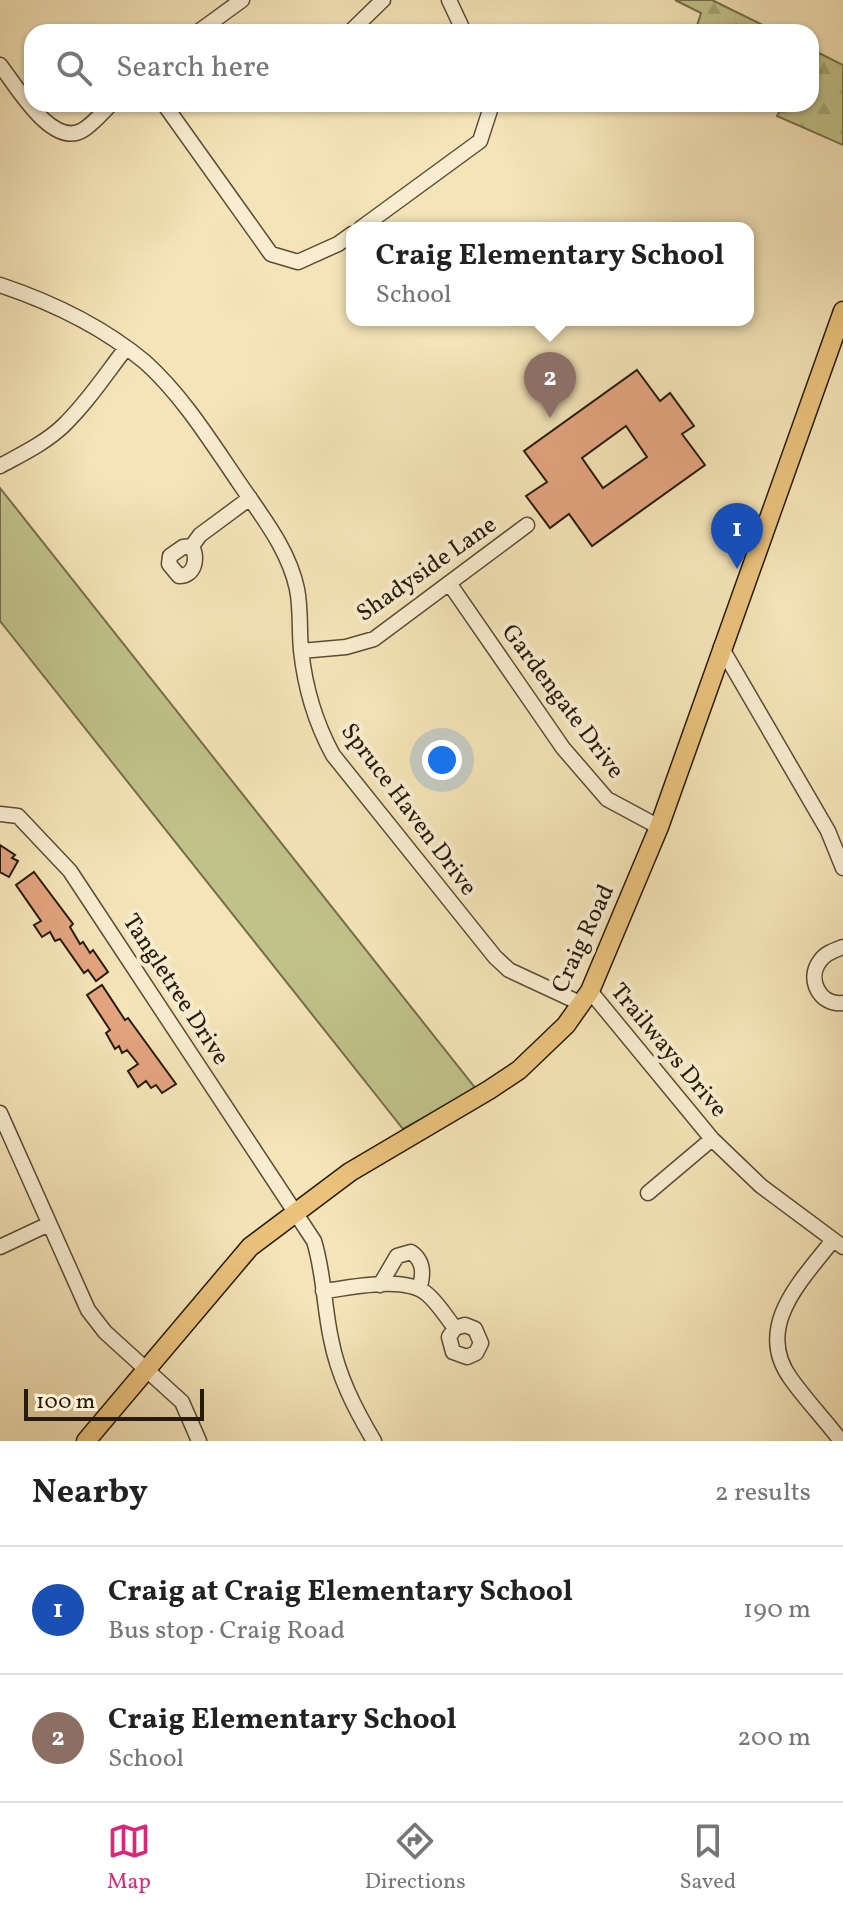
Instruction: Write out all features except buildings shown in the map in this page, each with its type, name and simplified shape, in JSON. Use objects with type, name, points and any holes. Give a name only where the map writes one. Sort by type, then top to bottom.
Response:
[{"type":"main road","name":"Craig Road","points":[[86,1441],[250,1247],[350,1172],[504,1081],[542,1050],[586,998],[659,827],[843,312]]},
{"type":"street","points":[[209,24],[242,0]]},
{"type":"street","points":[[358,24],[383,0]]},
{"type":"street","points":[[449,0],[460,24]]},
{"type":"street","points":[[0,65],[24,96]]},
{"type":"street","points":[[37,112],[57,132],[74,134],[83,131],[103,112]]},
{"type":"street","points":[[170,112],[271,254],[298,262],[346,238]]},
{"type":"street","points":[[369,222],[480,141],[489,112]]},
{"type":"street","name":"Spruce Haven Drive","points":[[0,285],[68,313],[126,348],[146,363],[184,405],[270,527],[287,560],[297,589],[301,651],[308,690],[318,727],[333,755],[495,957],[509,970],[586,998]]},
{"type":"street","points":[[0,466],[61,428],[79,410],[126,348]]},
{"type":"street","points":[[192,546],[200,535],[250,498]]},
{"type":"street","name":"Shadyside Lane","points":[[301,651],[346,647],[374,639],[527,525]]},
{"type":"street","name":"Gardengate Drive","points":[[449,583],[563,748],[589,779],[607,799],[659,827]]},
{"type":"street","points":[[721,647],[828,831],[843,868]]},
{"type":"street","name":"Tangletree Drive","points":[[0,814],[18,816],[70,871],[314,1241],[338,1364],[347,1391],[374,1441]]},
{"type":"street","points":[[828,831],[843,825]]},
{"type":"street","points":[[843,947],[828,953],[818,962],[813,978],[819,993],[836,1004],[843,1003]]},
{"type":"street","name":"Trailways Drive","points":[[586,998],[712,1139],[761,1186],[838,1243]]},
{"type":"street","points":[[0,1113],[88,1310],[105,1332],[182,1402],[199,1441]]},
{"type":"street","name":"Trailways Drive","points":[[648,1193],[712,1139]]},
{"type":"street","points":[[0,1247],[49,1224]]},
{"type":"street","points":[[838,1243],[792,1293],[779,1319],[776,1349],[789,1377],[841,1441]]},
{"type":"street","points":[[380,1285],[397,1256],[411,1252],[419,1257],[422,1267],[419,1289]]},
{"type":"street","points":[[323,1291],[398,1283],[419,1289],[432,1298],[455,1328]]},
{"type":"green space","points":[[675,0],[712,0],[761,24],[698,24],[701,13]]},
{"type":"green space","points":[[819,53],[843,65],[843,145],[777,116],[779,112],[819,112]]},
{"type":"green space","points":[[0,488],[476,1089],[403,1129],[0,621]]},
{"type":"place","name":"Craig Elementary School","points":[[550,418]]},
{"type":"place","name":"Craig at Craig Elementary School","points":[[737,569]]}]
